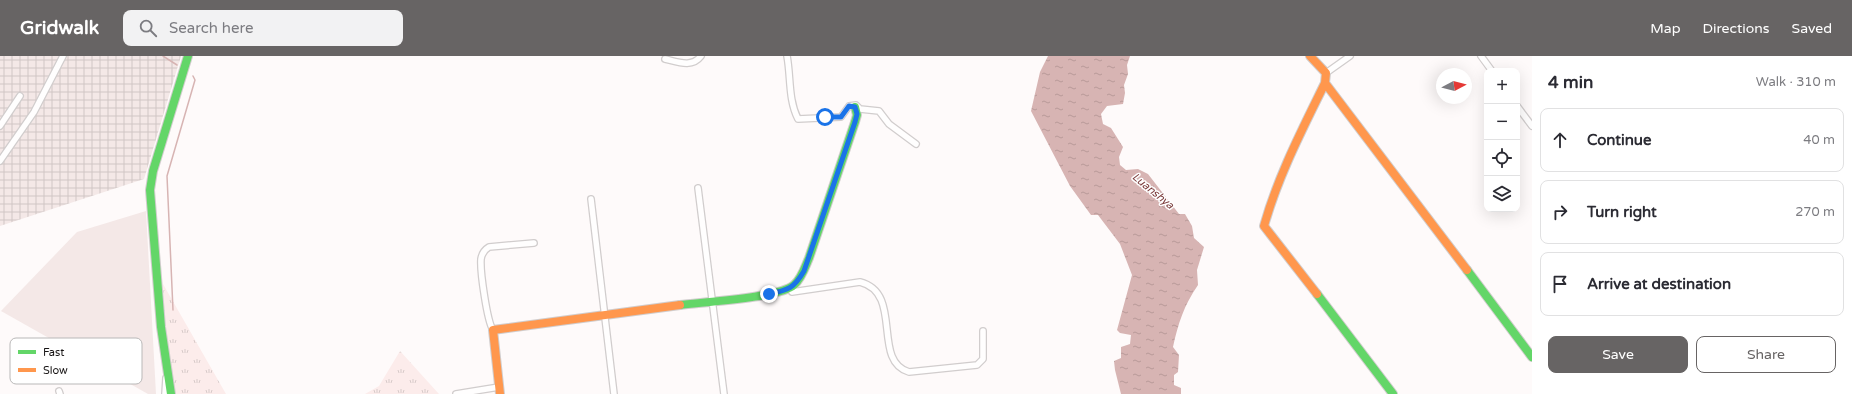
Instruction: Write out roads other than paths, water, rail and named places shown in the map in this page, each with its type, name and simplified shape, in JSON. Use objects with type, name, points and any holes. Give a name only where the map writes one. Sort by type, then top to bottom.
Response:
[{"type":"street","points":[[0,161],[34,112],[63,56]]},
{"type":"street","points":[[171,394],[161,327],[150,190],[153,171],[188,56]]},
{"type":"street","points":[[665,59],[692,63],[697,62],[701,56]]},
{"type":"street","points":[[787,56],[791,96],[798,119],[841,117],[849,106],[855,107],[856,105],[860,109],[878,111],[889,124],[916,144]]},
{"type":"street","points":[[1310,56],[1326,73],[1325,83],[1288,158],[1270,204],[1264,226],[1368,359],[1393,394]]},
{"type":"street","points":[[1326,73],[1350,56]]},
{"type":"street","points":[[1481,56],[1490,68]]},
{"type":"street","points":[[1325,83],[1532,357]]},
{"type":"street","points":[[0,126],[20,96]]},
{"type":"street","points":[[493,330],[521,325],[769,294],[785,291],[793,287],[804,271],[809,258],[855,122],[857,114],[855,107]]},
{"type":"street","points":[[1520,110],[1532,126]]},
{"type":"street","points":[[698,188],[724,394]]},
{"type":"street","points":[[591,199],[614,394]]},
{"type":"street","points":[[456,394],[500,390],[493,330],[489,320],[482,272],[481,260],[484,250],[489,247],[534,243]]},
{"type":"street","points":[[793,287],[792,292],[860,282],[868,284],[876,289],[881,299],[892,359],[903,370],[909,372],[978,365],[983,359],[983,331]]},
{"type":"street","points":[[165,394],[167,370]]},
{"type":"water","name":"Luanshya","points":[[1048,56],[1130,56],[1127,65],[1128,74],[1124,85],[1125,93],[1123,104],[1107,106],[1101,114],[1103,124],[1111,128],[1123,147],[1119,157],[1120,165],[1126,170],[1138,169],[1148,174],[1179,214],[1185,214],[1192,226],[1194,238],[1204,247],[1197,270],[1198,285],[1182,315],[1173,347],[1179,355],[1178,372],[1174,375],[1174,385],[1181,388],[1181,394],[1121,394],[1114,361],[1121,358],[1121,347],[1130,344],[1131,335],[1120,333],[1117,330],[1132,275],[1120,244],[1098,215],[1091,215],[1070,186],[1031,111],[1040,72]]},
{"type":"waterway","points":[[163,56],[177,65]]},
{"type":"waterway","points":[[173,310],[167,176],[195,80],[193,76]]}]
